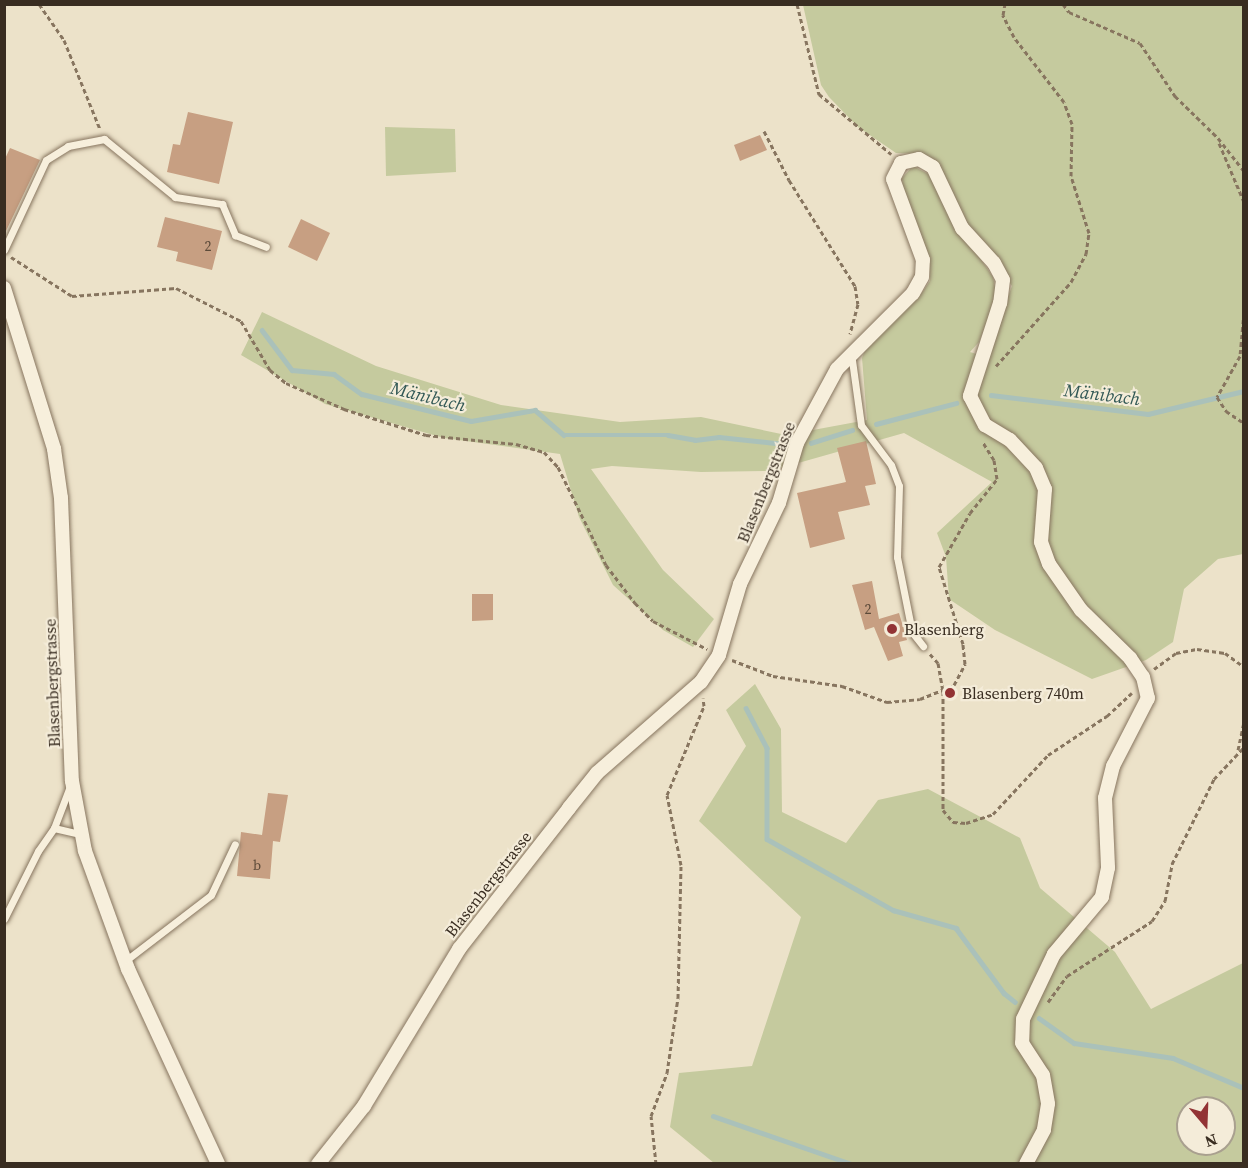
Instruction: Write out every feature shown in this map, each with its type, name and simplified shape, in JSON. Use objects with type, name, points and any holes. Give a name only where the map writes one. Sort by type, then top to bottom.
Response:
[{"type":"street","points":[[901,163],[919,159],[933,167],[962,228],[994,263],[1003,280],[1000,303],[970,396],[985,425],[1010,440],[1036,468],[1045,489],[1041,542],[1049,564],[1081,610],[1123,650],[1143,677],[1148,698],[1113,766],[1105,798],[1108,868],[1102,897],[1054,954],[1027,1010],[1022,1043],[1043,1075],[1048,1104],[1044,1130],[1026,1164]]},
{"type":"street","name":"Blasenbergstrasse","points":[[318,1164],[364,1106],[459,949],[569,808],[597,773],[700,682],[719,655],[740,584],[779,503],[797,443],[837,369],[913,292],[922,277],[923,260],[893,179],[901,163]]},
{"type":"street","name":"Blasenbergstrasse","points":[[4,288],[43,406],[57,468],[72,781],[81,834],[124,961],[218,1164]]},
{"type":"lane","points":[[4,252],[46,160],[68,146],[104,138],[175,197],[222,204],[235,235],[267,247]]},
{"type":"lane","points":[[851,353],[861,425],[891,465],[899,486],[897,557],[912,632],[923,646]]},
{"type":"lane","points":[[4,919],[38,851],[54,828],[72,781]]},
{"type":"lane","points":[[54,828],[81,834]]},
{"type":"lane","points":[[124,961],[211,895],[235,844]]},
{"type":"path","points":[[39,4],[64,40],[104,138]]},
{"type":"path","points":[[797,4],[819,94],[901,163]]},
{"type":"path","points":[[992,372],[1071,282],[1086,254],[1089,233],[1071,176],[1072,124],[1064,102],[1014,37],[1004,15],[1005,4]]},
{"type":"path","points":[[1063,4],[1069,12],[1140,42],[1175,96],[1218,138],[1244,171]]},
{"type":"path","points":[[764,131],[789,180],[855,286],[858,304],[847,339]]},
{"type":"path","points":[[1218,138],[1244,202]]},
{"type":"path","points":[[4,252],[72,296],[176,288],[241,321],[270,370],[286,383],[344,408],[426,435],[516,444],[544,452],[558,467],[606,565],[635,603],[653,621],[719,655],[773,676],[842,686],[886,702],[920,699],[943,691],[954,685],[965,664],[963,644],[939,567],[970,513],[997,479],[994,460],[976,432]]},
{"type":"path","points":[[1244,312],[1240,356],[1217,397],[1226,411],[1244,423]]},
{"type":"path","points":[[1244,516],[1244,521]]},
{"type":"path","points":[[923,646],[938,663],[943,691],[943,810],[953,822],[966,823],[993,814],[1048,755],[1126,702],[1143,677],[1176,653],[1197,649],[1225,653],[1244,667]]},
{"type":"path","points":[[656,1164],[651,1116],[667,1073],[678,998],[681,865],[668,795],[704,706],[700,682]]},
{"type":"path","points":[[1238,750],[1244,722]]},
{"type":"path","points":[[1027,1010],[1044,1006],[1067,976],[1152,921],[1165,901],[1172,864],[1214,779],[1238,750],[1244,747]]},
{"type":"green space","points":[[803,5],[1243,5],[1243,554],[1218,559],[1184,589],[1173,642],[1146,660],[1092,679],[995,630],[949,599],[946,557],[937,533],[992,482],[904,433],[770,471],[701,472],[612,466],[591,469],[663,570],[714,619],[693,647],[663,630],[613,585],[579,517],[560,454],[444,438],[325,404],[241,355],[262,312],[376,366],[501,405],[620,422],[701,417],[786,435],[867,420],[862,358],[869,340],[921,294],[930,281],[929,256],[904,200],[902,178],[913,166],[930,175],[942,203],[993,277],[997,297],[979,342],[970,352],[986,357],[1012,286],[965,221],[942,172],[925,154],[896,153],[858,127],[829,97],[821,85]]},
{"type":"green space","points":[[385,127],[455,129],[456,172],[386,176]]},
{"type":"green space","points":[[755,684],[781,729],[782,812],[846,843],[878,800],[928,789],[1020,838],[1040,888],[1115,952],[1151,1009],[1243,963],[1243,1163],[714,1163],[670,1127],[679,1073],[752,1066],[801,917],[699,821],[746,746],[726,710]]},
{"type":"building","points":[[188,112],[233,122],[219,184],[167,172],[173,144],[180,145]]},
{"type":"building","points":[[760,135],[767,150],[740,161],[734,145]]},
{"type":"building","points":[[10,148],[40,160],[6,231],[4,161]]},
{"type":"building","points":[[165,217],[222,231],[212,270],[176,261],[178,252],[157,247]]},
{"type":"building","points":[[301,219],[330,233],[317,261],[288,247]]},
{"type":"building","points":[[866,441],[876,484],[865,486],[870,505],[838,512],[845,539],[810,548],[797,493],[846,482],[837,448]]},
{"type":"building","points":[[872,581],[879,619],[899,613],[907,640],[899,642],[903,656],[888,661],[874,627],[865,630],[852,585]]},
{"type":"building","points":[[472,594],[493,594],[493,620],[472,621]]},
{"type":"building","points":[[268,793],[288,795],[280,842],[273,841],[270,879],[237,876],[241,832],[262,835]]},
{"type":"waterway","name":"Mänibach","points":[[262,330],[292,370],[334,374],[362,394],[471,421],[535,410],[564,435],[668,435],[695,440],[719,437],[784,444]]},
{"type":"waterway","name":"Mänibach","points":[[991,395],[1148,414],[1244,391]]},
{"type":"waterway","name":"Mänibach","points":[[876,424],[956,403]]},
{"type":"waterway","name":"Mänibach","points":[[811,443],[852,430]]},
{"type":"waterway","points":[[746,708],[767,748],[767,839],[893,910],[956,928],[1004,993],[1015,1002]]},
{"type":"waterway","points":[[1039,1018],[1074,1043],[1173,1058],[1244,1088]]},
{"type":"waterway","points":[[713,1116],[852,1164]]},
{"type":"place","name":"Blasenberg","points":[[892,629]]},
{"type":"place","name":"Blasenberg 740m","points":[[950,693]]}]
